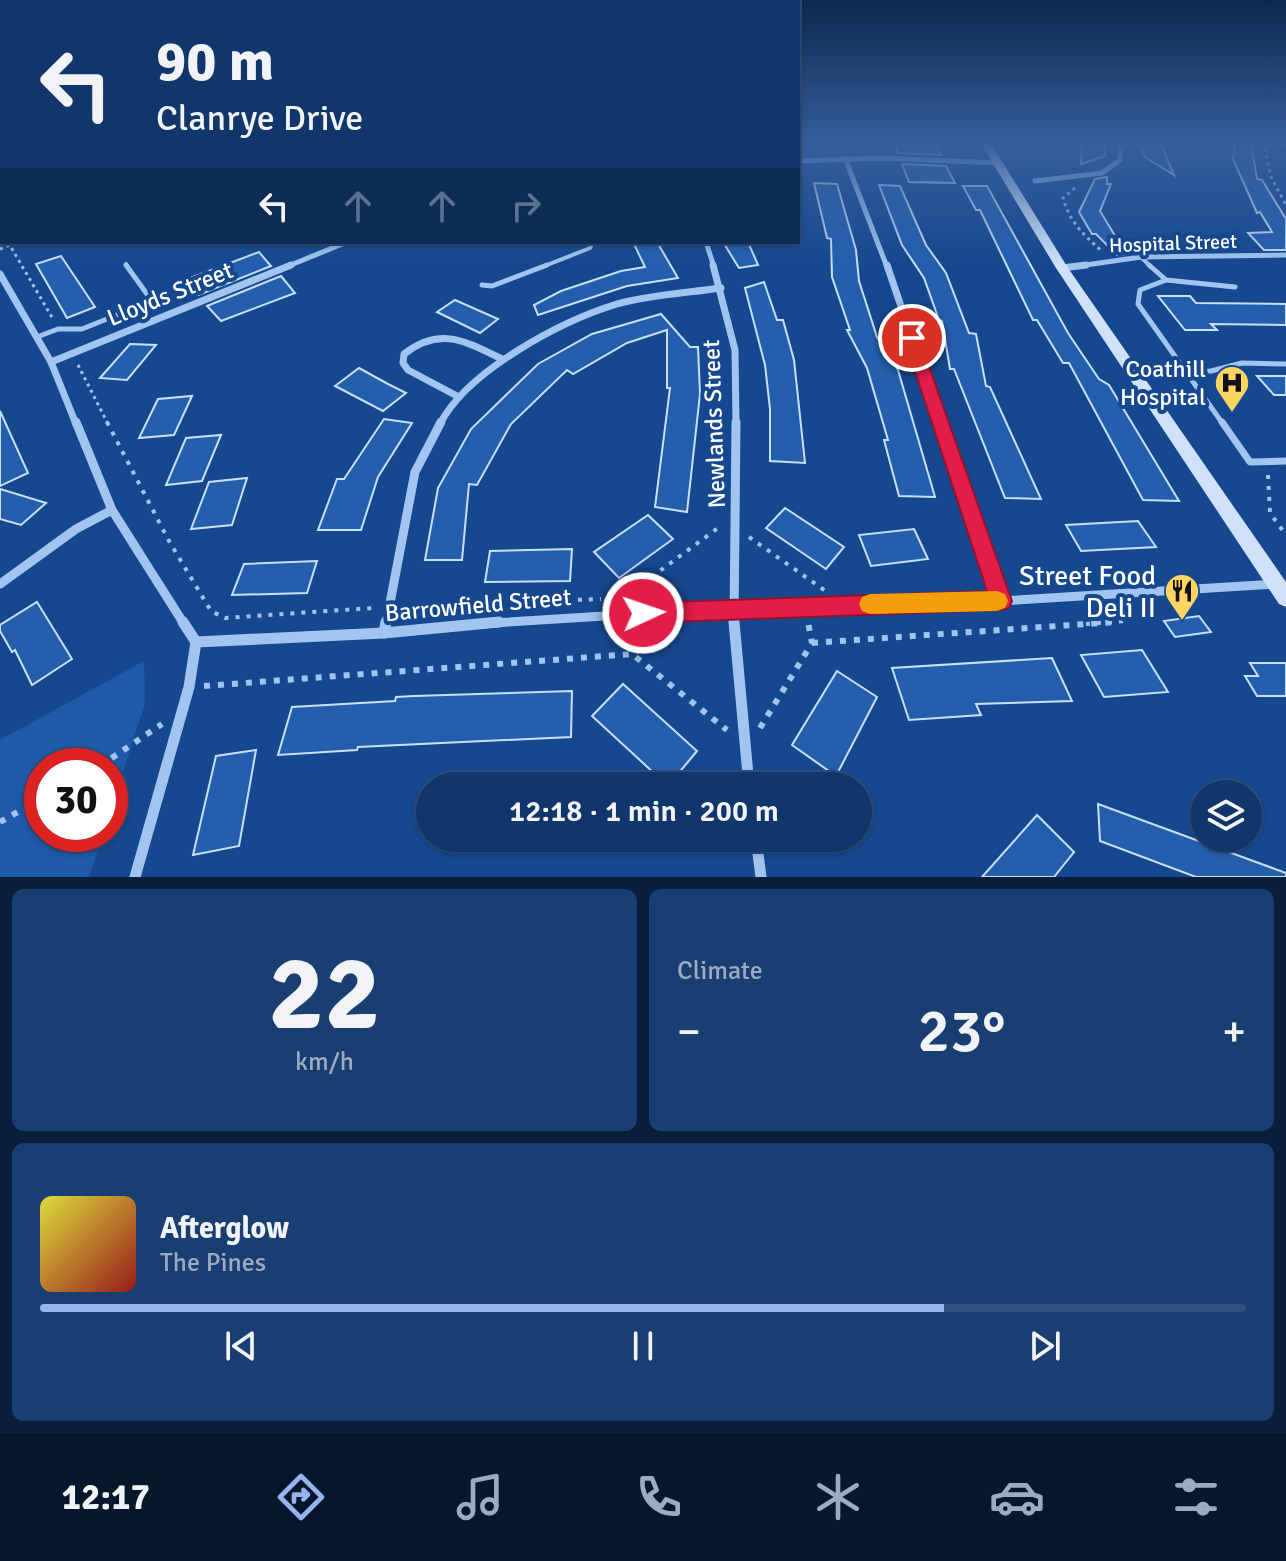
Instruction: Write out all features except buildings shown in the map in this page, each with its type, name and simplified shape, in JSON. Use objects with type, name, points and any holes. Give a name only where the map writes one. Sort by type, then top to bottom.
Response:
[{"type":"street","points":[[855,183],[882,251],[1001,601]]},
{"type":"street","points":[[1010,183],[1062,268],[1281,591]]},
{"type":"street","name":"Lloyds Street","points":[[51,362],[342,244]]},
{"type":"street","name":"Newlands Street","points":[[707,244],[721,288],[735,350],[737,529],[733,608],[748,772]]},
{"type":"street","name":"Hospital Street","points":[[1062,268],[1141,257],[1286,255]]},
{"type":"street","points":[[0,274],[51,362],[112,510],[196,642],[189,687],[135,877]]},
{"type":"street","points":[[384,633],[415,472],[443,418],[459,397],[502,359],[563,327],[617,304],[721,288]]},
{"type":"street","points":[[459,397],[408,370],[403,363],[404,354],[425,339],[437,337],[468,343],[502,359]]},
{"type":"street","points":[[0,584],[76,529],[112,510]]},
{"type":"street","name":"Barrowfield Street","points":[[196,642],[384,633],[494,622],[733,608],[1281,591]]},
{"type":"street","points":[[758,852],[761,877]]},
{"type":"lane","points":[[482,285],[492,286],[590,248],[592,244]]},
{"type":"lane","points":[[1141,257],[1166,280]]},
{"type":"lane","points":[[126,264],[152,301]]},
{"type":"lane","points":[[1235,287],[1166,280],[1140,290],[1138,304],[1250,462],[1286,461]]},
{"type":"lane","points":[[37,337],[58,329],[82,329],[167,295]]},
{"type":"lane","points":[[1187,372],[1211,371],[1242,363],[1286,364]]},
{"type":"path","points":[[1081,183],[1063,198],[1065,212],[1088,240],[1113,260]]},
{"type":"path","points":[[1274,183],[1286,205]]},
{"type":"path","points":[[0,249],[8,244],[58,329]]},
{"type":"path","points":[[73,353],[169,541],[211,611],[225,618],[390,607],[618,599],[737,514]]},
{"type":"path","points":[[1268,462],[1270,513],[1286,535]]},
{"type":"path","points":[[737,529],[846,605]]},
{"type":"path","points":[[812,643],[1125,621],[1108,594]]},
{"type":"path","points":[[189,687],[366,671],[632,654],[746,748],[812,643],[805,605]]},
{"type":"path","points":[[126,748],[183,708]]},
{"type":"path","points":[[0,822],[24,808]]},
{"type":"shaded area","points":[[144,661],[145,704],[128,756],[128,748],[24,748],[24,852],[97,852],[89,877],[0,877],[0,740]]},
{"type":"slow traffic","points":[[870,604],[997,601]]},
{"type":"place","name":"Coathill Hospital","points":[[1232,414]]},
{"type":"place","name":"Street Food Deli II","points":[[1182,622]]},
{"type":"route","points":[[643,613],[1001,601],[912,338]]}]
